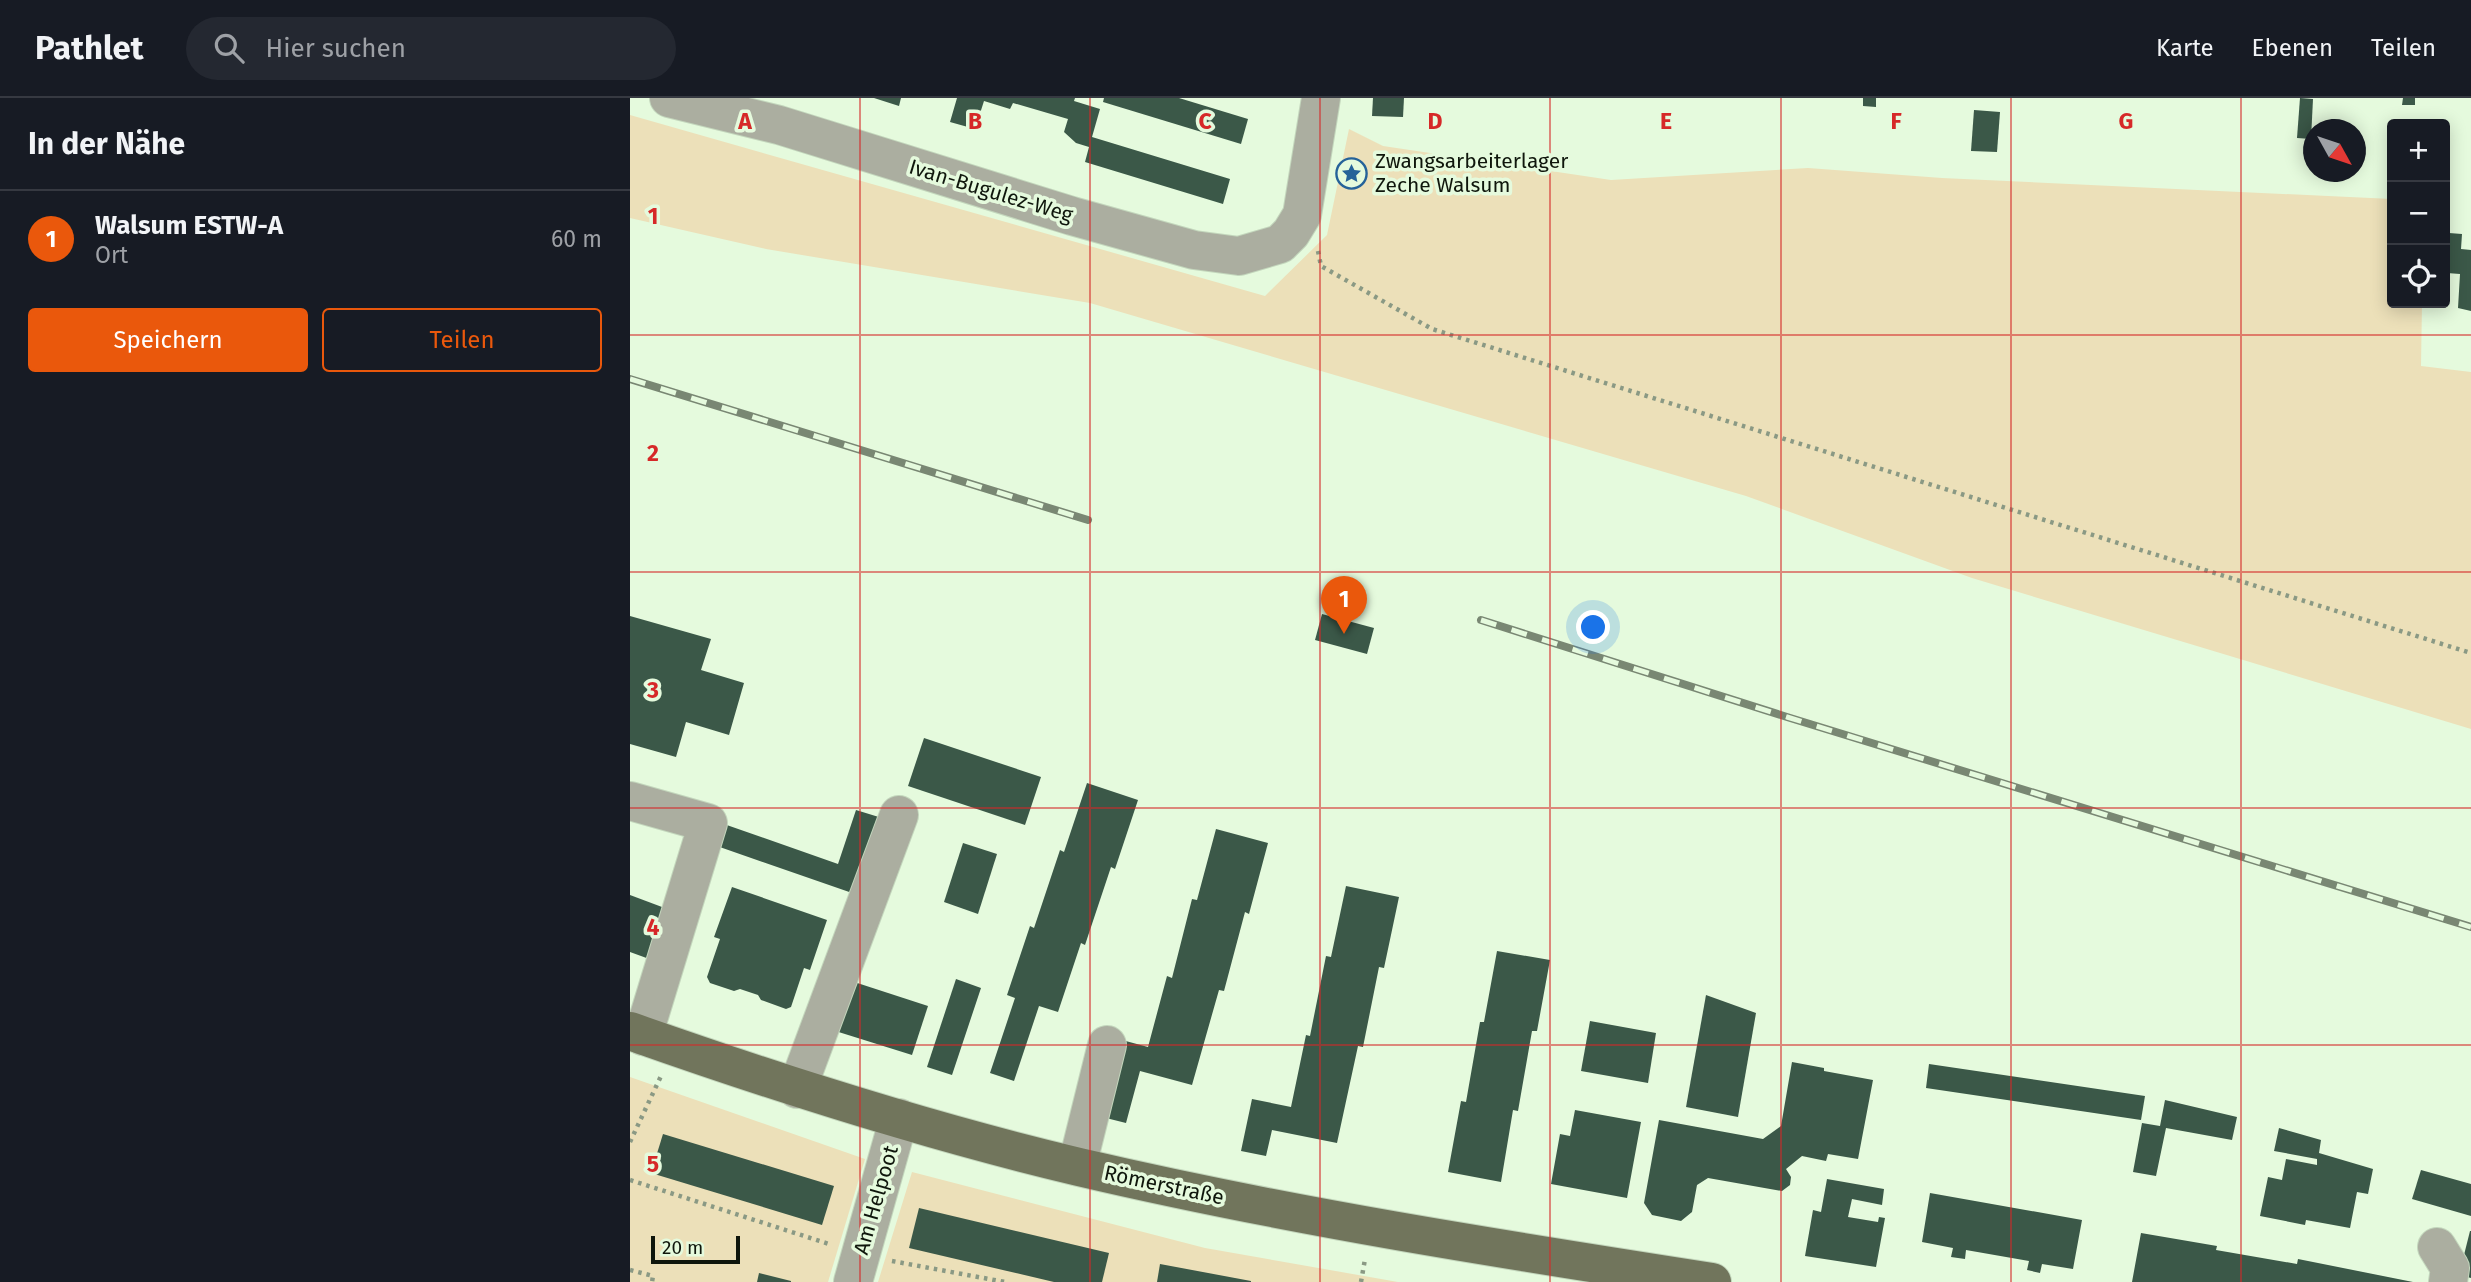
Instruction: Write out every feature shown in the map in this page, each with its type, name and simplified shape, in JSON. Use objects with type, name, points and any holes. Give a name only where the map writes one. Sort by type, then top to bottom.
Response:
[{"type":"main road","name":"Römerstraße","points":[[649,1038],[797,1089],[1077,1166],[1158,1185],[1471,1245],[1712,1282]]},
{"type":"street","name":"Ivan-Bugulez-Weg","points":[[669,98],[779,125],[1072,216],[1194,250],[1239,256],[1280,244],[1297,224]]},
{"type":"street","points":[[1297,224],[1316,99]]},
{"type":"street","points":[[630,801],[708,823],[649,1038]]},
{"type":"street","points":[[797,1089],[899,815]]},
{"type":"street","points":[[1077,1166],[1107,1045]]},
{"type":"street","name":"Am Helpoot","points":[[857,1268],[899,1118]]},
{"type":"path","points":[[1297,224],[1316,238],[1321,266],[1432,329],[2471,653]]},
{"type":"path","points":[[630,1142],[649,1038]]},
{"type":"path","points":[[630,1180],[857,1268],[1004,1282]]},
{"type":"path","points":[[630,1270],[653,1276],[652,1282]]},
{"type":"shaded area","points":[[630,115],[1265,296],[1327,235],[1349,129],[1383,146],[1611,180],[1808,168],[1942,178],[2387,199],[2387,308],[2422,308],[2421,366],[2471,372],[2471,729],[1972,578],[1746,496],[1090,303],[766,249],[630,218]]},
{"type":"shaded area","points":[[630,1077],[865,1159],[828,1282],[630,1282]]},
{"type":"shaded area","points":[[912,1172],[1205,1248],[1398,1282],[878,1282]]},
{"type":"building","points":[[874,98],[901,98],[899,106]]},
{"type":"building","points":[[957,98],[1075,98],[1074,101],[1100,109],[1092,137],[1230,179],[1223,204],[1085,162],[1089,147],[1076,143],[1064,132],[1068,119],[1013,103],[1010,109],[984,101],[975,129],[950,122]]},
{"type":"building","points":[[1104,98],[1179,98],[1248,119],[1241,144],[1103,102]]},
{"type":"building","points":[[1373,98],[1404,98],[1403,117],[1372,116]]},
{"type":"building","points":[[1863,98],[1876,98],[1876,107],[1863,106]]},
{"type":"building","points":[[2300,98],[2313,99],[2312,119],[2303,119],[2303,138],[2297,138]]},
{"type":"building","points":[[2403,98],[2415,98],[2415,105],[2402,105]]},
{"type":"building","points":[[1974,110],[2000,112],[1997,152],[1971,151]]},
{"type":"building","points":[[2450,233],[2462,234],[2461,249],[2471,250],[2471,311],[2458,308],[2460,274],[2450,273]]},
{"type":"building","points":[[1322,614],[1374,628],[1367,654],[1315,640]]},
{"type":"building","points":[[630,616],[711,639],[701,670],[744,683],[729,735],[686,722],[676,757],[630,744]]},
{"type":"building","points":[[924,738],[1041,777],[1025,825],[908,786]]},
{"type":"building","points":[[1087,783],[1138,800],[1115,869],[1111,867],[1085,945],[1081,943],[1058,1012],[1039,1006],[1014,1081],[990,1073],[1015,998],[1007,995],[1030,926],[1034,928],[1060,850],[1064,852]]},
{"type":"building","points":[[856,810],[882,818],[855,894],[714,845],[721,823],[838,864]]},
{"type":"building","points":[[1216,829],[1268,843],[1249,914],[1245,912],[1224,991],[1219,990],[1192,1085],[1140,1071],[1126,1123],[1102,1117],[1122,1040],[1148,1047],[1167,976],[1172,978],[1192,899],[1197,900]]},
{"type":"building","points":[[963,843],[997,854],[978,914],[944,902]]},
{"type":"building","points":[[1346,886],[1399,897],[1384,968],[1379,967],[1363,1047],[1358,1046],[1337,1143],[1272,1130],[1266,1156],[1241,1151],[1252,1099],[1291,1107],[1306,1035],[1310,1036],[1326,956],[1331,957]]},
{"type":"building","points":[[732,887],[827,920],[810,970],[804,968],[791,1007],[786,1009],[761,1000],[758,995],[710,983],[707,977],[720,939],[714,937]]},
{"type":"building","points":[[630,895],[670,910],[652,960],[630,952]]},
{"type":"building","points":[[1497,951],[1550,960],[1537,1031],[1532,1031],[1518,1111],[1513,1110],[1501,1182],[1448,1172],[1461,1101],[1466,1102],[1480,1022],[1484,1022]]},
{"type":"building","points":[[845,979],[928,1006],[912,1055],[829,1029]]},
{"type":"building","points":[[956,979],[981,988],[952,1075],[927,1067]]},
{"type":"building","points":[[1706,995],[1756,1013],[1738,1117],[1686,1107]]},
{"type":"building","points":[[1590,1021],[1656,1033],[1648,1083],[1581,1071]]},
{"type":"building","points":[[1792,1062],[1873,1080],[1858,1159],[1828,1154],[1826,1161],[1802,1156],[1786,1169],[1791,1177],[1790,1185],[1782,1191],[1708,1178],[1697,1185],[1692,1212],[1681,1221],[1652,1215],[1644,1203],[1659,1120],[1763,1139],[1781,1126]]},
{"type":"building","points":[[1929,1064],[2145,1096],[2141,1120],[1926,1088]]},
{"type":"building","points":[[2165,1100],[2237,1117],[2232,1140],[2166,1128],[2156,1176],[2133,1172],[2142,1123],[2160,1126]]},
{"type":"building","points":[[1575,1110],[1641,1122],[1627,1198],[1551,1184],[1560,1134],[1570,1136]]},
{"type":"building","points":[[2279,1128],[2321,1140],[2319,1153],[2373,1169],[2368,1194],[2357,1192],[2350,1228],[2306,1220],[2305,1225],[2260,1216],[2268,1177],[2282,1180],[2286,1159],[2317,1165],[2317,1159],[2274,1151]]},
{"type":"building","points":[[663,1134],[834,1186],[822,1225],[651,1173]]},
{"type":"building","points":[[2421,1170],[2471,1184],[2471,1216],[2412,1199]]},
{"type":"building","points":[[1827,1179],[1884,1189],[1882,1205],[1852,1199],[1848,1217],[1878,1222],[1879,1217],[1885,1218],[1876,1267],[1805,1256],[1813,1210],[1821,1212]]},
{"type":"building","points":[[1930,1193],[2082,1220],[2073,1269],[2042,1264],[2040,1273],[2027,1270],[2029,1261],[1966,1250],[1965,1259],[1951,1257],[1953,1248],[1922,1242]]},
{"type":"building","points":[[919,1208],[1109,1253],[1102,1282],[1054,1282],[909,1248]]},
{"type":"building","points":[[2471,1231],[2471,1278],[2459,1275]]},
{"type":"building","points":[[2141,1233],[2217,1246],[2216,1250],[2297,1264],[2298,1259],[2413,1282],[2132,1282]]},
{"type":"building","points":[[1160,1264],[1251,1281],[1251,1282],[1157,1282]]},
{"type":"building","points":[[759,1273],[791,1281],[791,1282],[757,1282]]},
{"type":"railway","points":[[630,379],[1088,520]]},
{"type":"railway","points":[[1481,620],[2471,927]]},
{"type":"place","name":"Zwangsarbeiterlager Zeche Walsum","points":[[1352,173]]},
{"type":"place","name":"Walsum ESTW-A","points":[[1344,634]]}]
